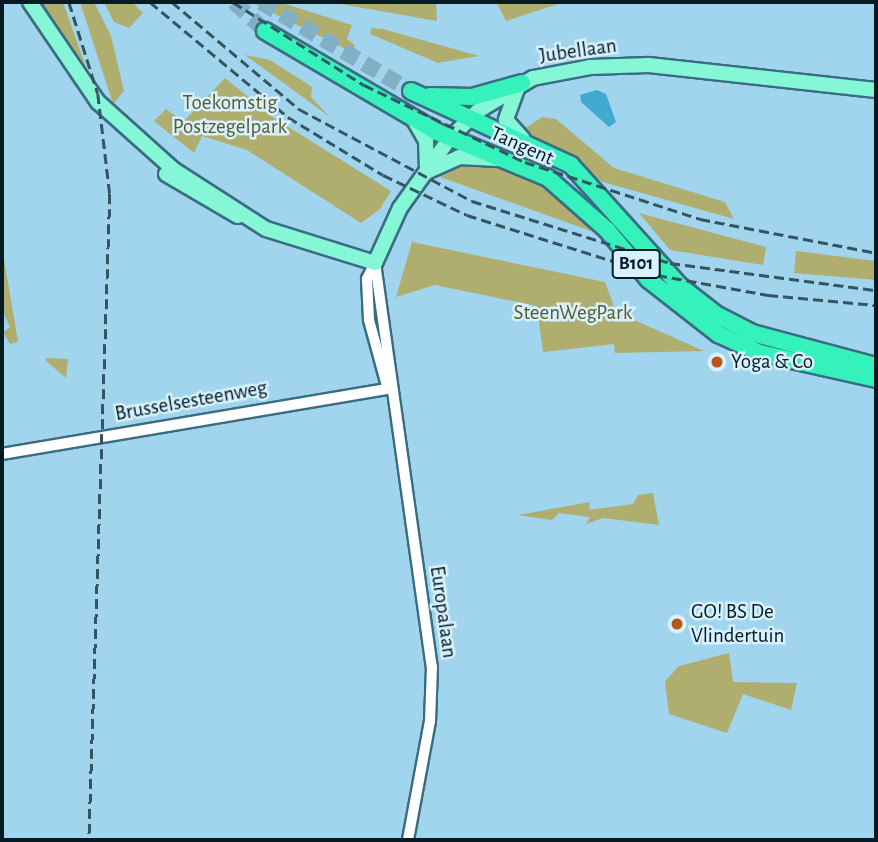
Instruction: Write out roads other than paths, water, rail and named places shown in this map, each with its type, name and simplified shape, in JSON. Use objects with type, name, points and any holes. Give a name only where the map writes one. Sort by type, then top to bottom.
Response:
[{"type":"highway","name":"Tangent","points":[[265,31],[414,120],[498,159],[543,175],[579,203],[664,294],[732,341],[876,379]]},
{"type":"highway","name":"Tangent","points":[[524,82],[456,99],[412,92],[468,120],[530,143],[586,177],[680,286],[735,325],[792,344]]},
{"type":"highway","name":"B101","points":[[792,344],[876,366]]},
{"type":"main road","points":[[20,2],[66,77],[107,126],[194,196],[289,240],[375,263]]},
{"type":"main road","points":[[30,2],[71,69],[113,119],[246,219]]},
{"type":"main road","name":"Jubellaan","points":[[375,263],[426,169],[450,138],[468,120],[524,82],[541,76],[649,65],[876,90]]},
{"type":"main road","points":[[524,82],[510,98],[506,120],[530,143]]},
{"type":"main road","points":[[414,120],[426,141],[426,169],[459,158],[498,159]]},
{"type":"main road","name":"B101","points":[[792,344],[876,358]]},
{"type":"street","name":"Europalaan","points":[[375,263],[388,389],[432,667],[430,721],[408,840]]},
{"type":"street","name":"Brusselsesteenweg","points":[[2,454],[388,389]]},
{"type":"water","points":[[597,90],[606,94],[616,122],[609,127],[581,102],[580,95]]},
{"type":"tunnel","points":[[234,2],[265,31]]},
{"type":"tunnel","points":[[261,2],[411,91]]},
{"type":"railway","points":[[69,2],[98,94],[110,194],[89,840]]},
{"type":"railway","points":[[150,2],[288,117],[383,175],[467,215],[657,275],[768,295],[876,305]]},
{"type":"railway","points":[[172,2],[299,109],[472,201],[670,263],[876,290]]},
{"type":"railway","points":[[233,2],[364,85],[525,162],[700,219],[876,253]]},
{"type":"place","name":"Yoga & Co","points":[[717,362]]},
{"type":"place","name":"GO! BS De Vlindertuin","points":[[677,624]]},
{"type":"park label","name":"Toekomstig Postzegelpark","points":[[230,115]]},
{"type":"park label","name":"SteenWegPark","points":[[573,313]]}]
